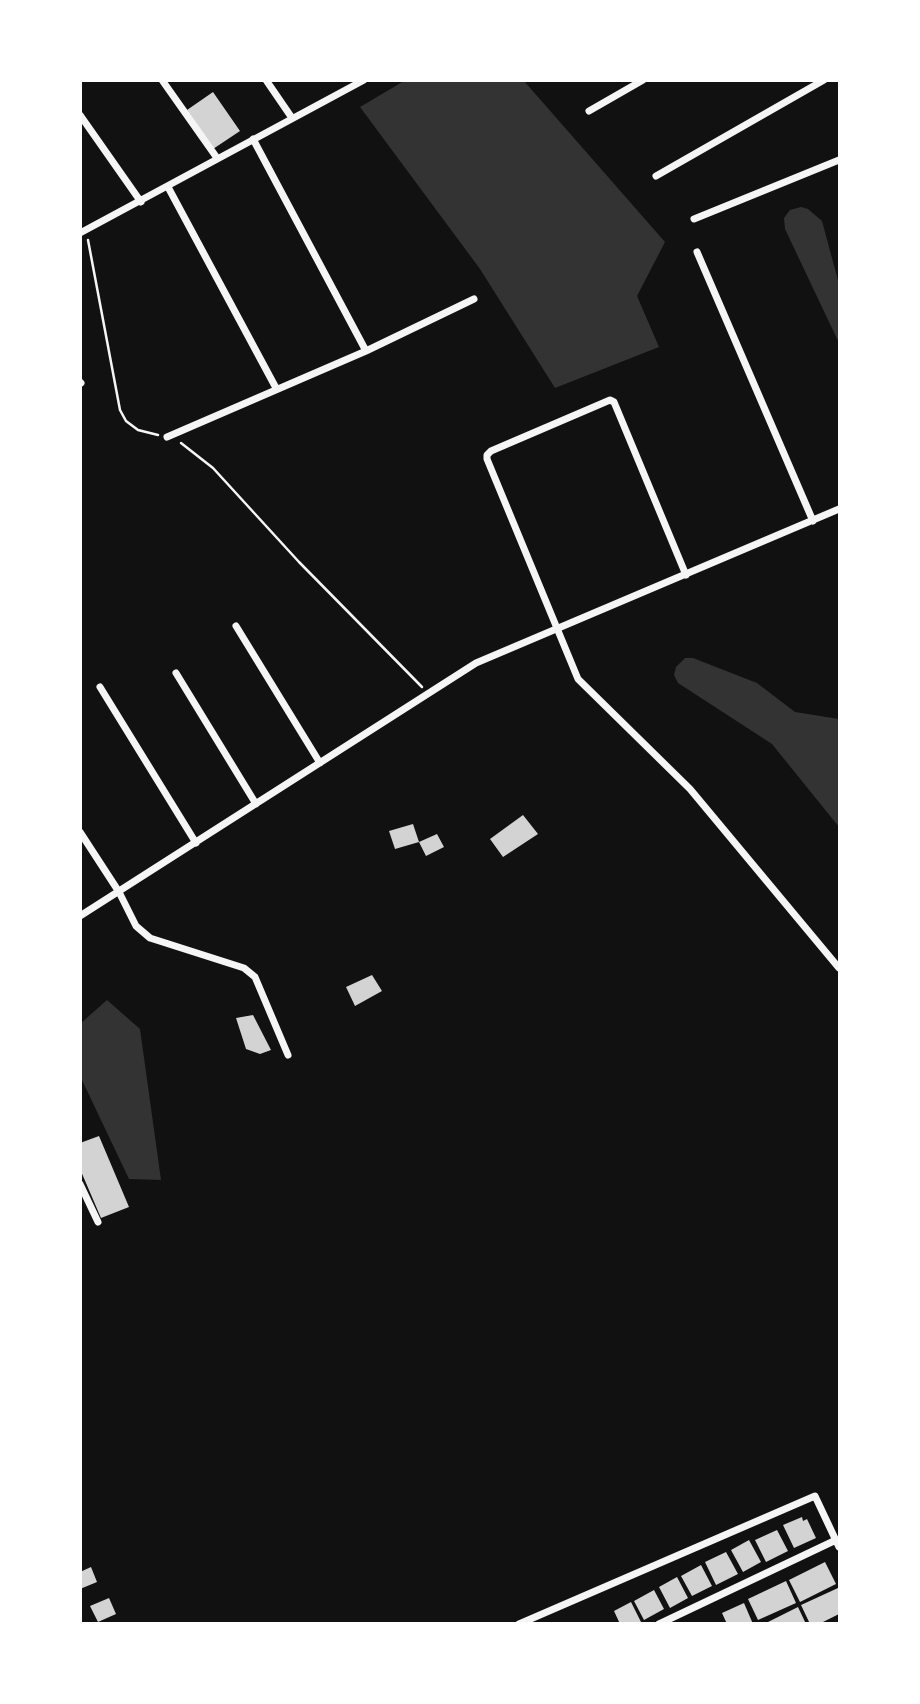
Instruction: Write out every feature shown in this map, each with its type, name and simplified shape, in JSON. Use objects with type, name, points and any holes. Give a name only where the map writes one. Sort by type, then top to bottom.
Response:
[{"type":"street","points":[[162,80],[217,158]]},
{"type":"street","points":[[266,80],[292,118]]},
{"type":"street","points":[[83,232],[364,80]]},
{"type":"street","points":[[589,111],[643,80]]},
{"type":"street","points":[[656,176],[824,80]]},
{"type":"street","points":[[80,115],[141,202]]},
{"type":"street","points":[[253,139],[366,351]]},
{"type":"street","points":[[694,219],[839,160]]},
{"type":"street","points":[[168,187],[276,388]]},
{"type":"street","points":[[697,252],[813,521]]},
{"type":"street","points":[[167,437],[366,351],[474,299]]},
{"type":"street","points":[[686,575],[618,407],[610,400],[487,455],[578,680],[690,789],[839,968]]},
{"type":"street","points":[[80,916],[476,663],[839,509]]},
{"type":"street","points":[[236,626],[320,763]]},
{"type":"street","points":[[176,673],[256,804]]},
{"type":"street","points":[[100,687],[196,843]]},
{"type":"street","points":[[80,832],[119,892],[135,926],[150,937],[244,968],[255,977],[288,1055]]},
{"type":"street","points":[[80,1184],[98,1222]]},
{"type":"street","points":[[519,1623],[815,1496],[838,1544],[659,1623]]},
{"type":"path","points":[[83,232],[120,410],[126,421],[138,430],[178,442],[214,468],[299,562],[428,694]]},
{"type":"shaded area","points":[[404,81],[524,81],[665,242],[637,296],[659,347],[555,388],[480,269],[360,107]]},
{"type":"shaded area","points":[[801,207],[808,209],[822,221],[839,284],[839,343],[785,229],[784,218],[790,210]]},
{"type":"shaded area","points":[[685,658],[693,658],[757,683],[795,712],[839,719],[839,827],[772,744],[678,683],[674,675],[676,667]]},
{"type":"shaded area","points":[[107,1000],[140,1029],[161,1180],[129,1179],[81,1078],[81,1023]]},
{"type":"building","points":[[213,92],[240,131],[213,149],[187,110]]},
{"type":"building","points":[[523,815],[538,834],[503,857],[490,839]]},
{"type":"building","points":[[413,824],[419,842],[395,849],[389,831]]},
{"type":"building","points":[[437,834],[444,847],[426,856],[419,842]]},
{"type":"building","points":[[372,975],[382,991],[355,1006],[346,987]]},
{"type":"building","points":[[253,1015],[271,1050],[260,1054],[246,1049],[236,1018]]},
{"type":"building","points":[[99,1136],[129,1207],[101,1218],[80,1169],[80,1143]]},
{"type":"building","points":[[802,1517],[803,1521],[807,1519],[816,1538],[794,1548],[783,1525]]},
{"type":"building","points":[[777,1530],[788,1551],[766,1562],[755,1540]]},
{"type":"building","points":[[749,1540],[761,1562],[743,1572],[731,1550]]},
{"type":"building","points":[[726,1552],[738,1574],[716,1585],[705,1562]]},
{"type":"building","points":[[825,1562],[836,1584],[800,1602],[789,1580]]},
{"type":"building","points":[[701,1565],[712,1586],[692,1596],[681,1576]]},
{"type":"building","points":[[91,1567],[97,1582],[80,1589],[80,1572]]},
{"type":"building","points":[[677,1577],[688,1598],[670,1608],[659,1587]]},
{"type":"building","points":[[786,1581],[796,1603],[758,1620],[748,1599]]},
{"type":"building","points":[[838,1588],[839,1614],[819,1624],[810,1624],[801,1605]]},
{"type":"building","points":[[654,1590],[664,1609],[644,1620],[634,1601]]},
{"type":"building","points":[[109,1598],[116,1614],[98,1622],[90,1606]]},
{"type":"building","points":[[631,1602],[641,1622],[620,1624],[614,1611]]},
{"type":"building","points":[[744,1603],[753,1624],[727,1624],[722,1613]]},
{"type":"building","points":[[798,1607],[806,1624],[764,1624]]}]
